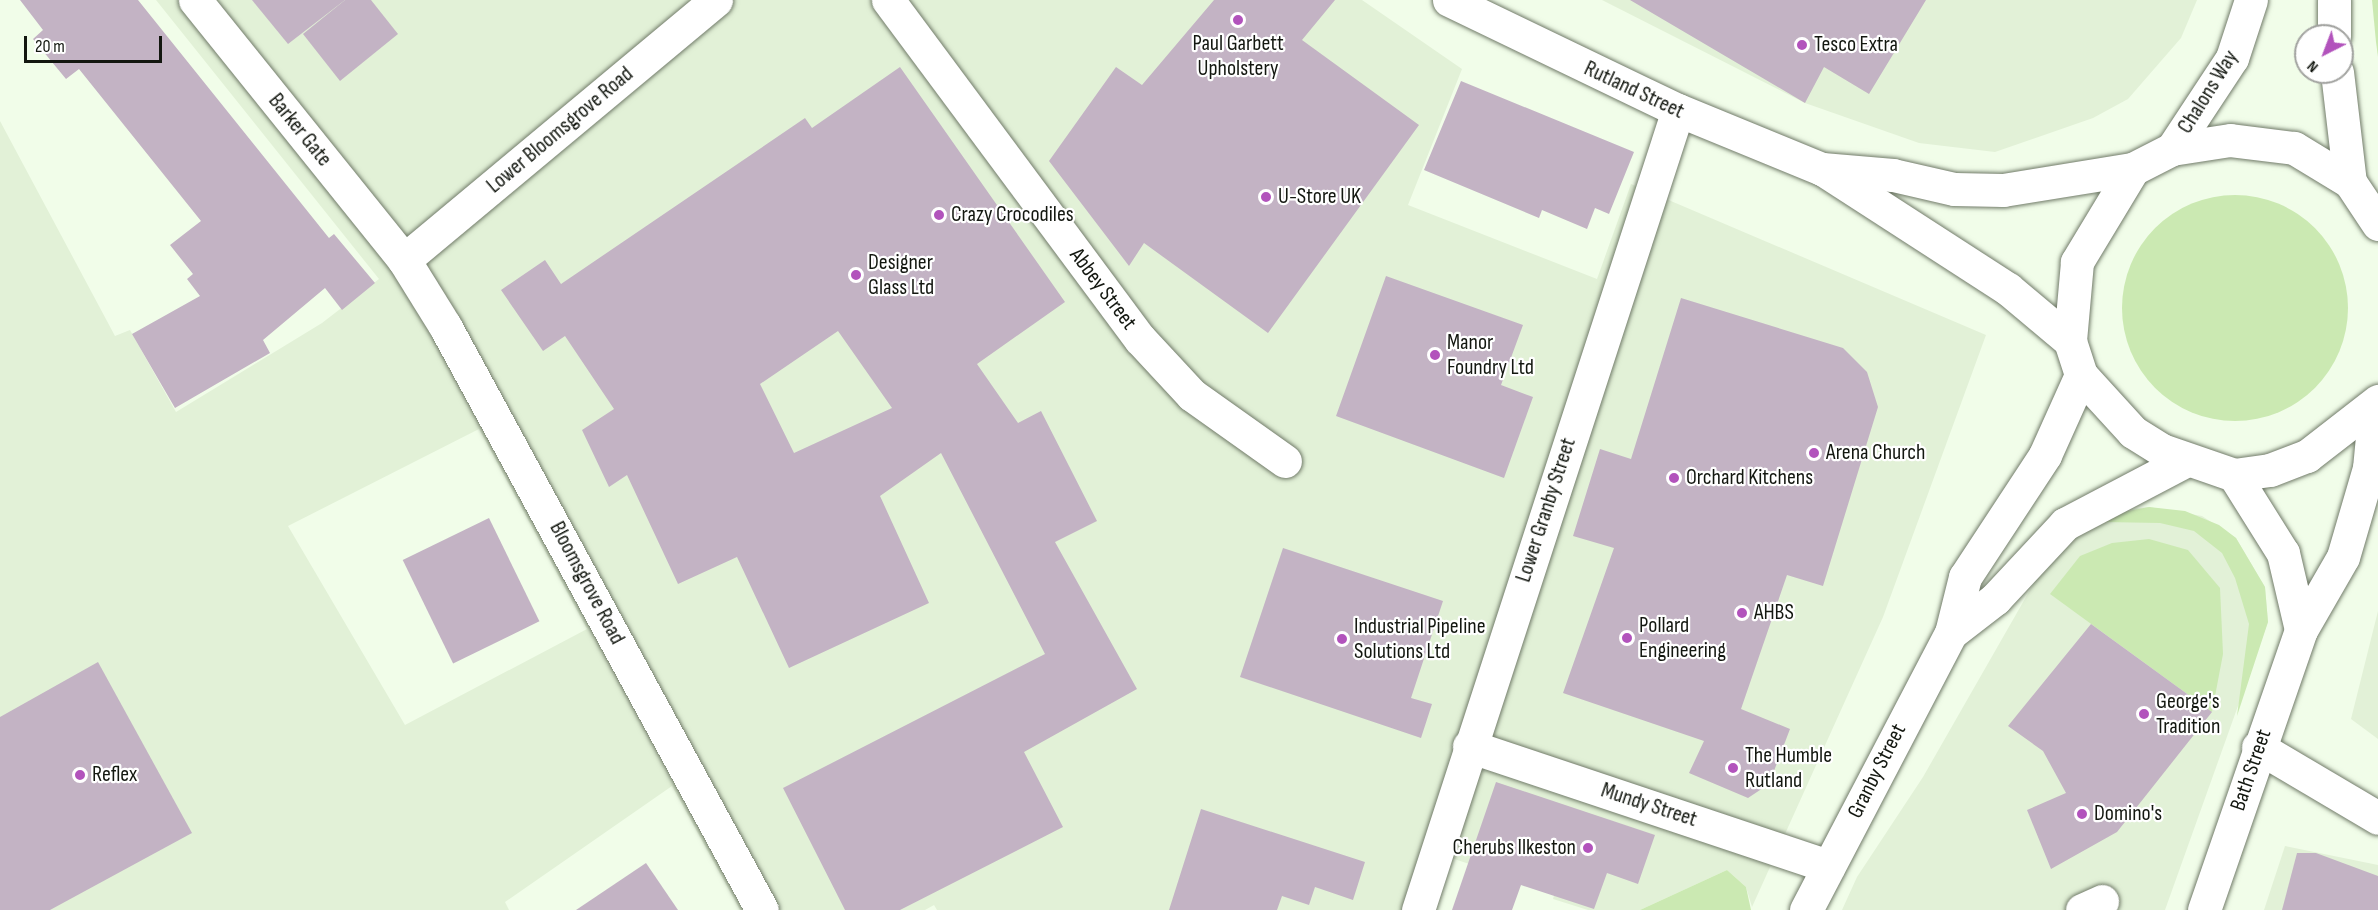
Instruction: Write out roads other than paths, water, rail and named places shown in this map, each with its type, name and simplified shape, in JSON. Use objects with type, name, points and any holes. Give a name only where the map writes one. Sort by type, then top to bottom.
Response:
[{"type":"street","name":"Barker Gate","points":[[195,0],[404,260]]},
{"type":"street","name":"Lower Bloomsgrove Road","points":[[404,260],[716,0]]},
{"type":"street","name":"Abbey Street","points":[[888,0],[1140,339],[1192,395],[1285,461]]},
{"type":"street","name":"Rutland Street","points":[[1449,0],[1677,110],[1822,169],[2008,289],[2070,341]]},
{"type":"street","name":"Chalons Way","points":[[2172,149],[2232,58],[2251,0]]},
{"type":"street","points":[[2334,0],[2334,24]]},
{"type":"street","points":[[2338,84],[2350,182]]},
{"type":"street","name":"Lower Granby Street","points":[[1418,910],[1469,746],[1677,110]]},
{"type":"street","points":[[2376,404],[2307,456],[2270,470],[2234,475],[2187,460],[2133,432],[2081,375],[2070,341],[2077,262],[2133,169],[2172,149],[2230,140],[2295,148],[2350,182],[2378,223]]},
{"type":"street","name":"Rutland Street","points":[[1822,169],[1893,175],[1954,189],[2003,190],[2133,169]]},
{"type":"street","name":"Bloomsgrove Road","points":[[404,260],[513,446],[762,910]]},
{"type":"street","name":"Granby Street","points":[[1806,910],[1951,633],[1965,577],[2045,455],[2081,375]]},
{"type":"street","name":"Bath Street","points":[[2204,910],[2258,747],[2301,630],[2343,557],[2369,468],[2376,404]]},
{"type":"street","name":"Granby Street","points":[[1951,633],[1995,598],[2065,524],[2187,460]]},
{"type":"street","points":[[2234,475],[2283,553],[2301,630]]},
{"type":"street","name":"Mundy Street","points":[[1469,746],[1828,866]]},
{"type":"street","points":[[2258,747],[2378,818]]},
{"type":"place","name":"Paul Garbett Upholstery","points":[[1238,20]]},
{"type":"place","name":"Tesco Extra","points":[[1802,45]]},
{"type":"place","name":"U-Store UK","points":[[1266,197]]},
{"type":"place","name":"Crazy Crocodiles","points":[[939,215]]},
{"type":"place","name":"Designer Glass Ltd","points":[[856,275]]},
{"type":"place","name":"Manor Foundry Ltd","points":[[1435,355]]},
{"type":"place","name":"Arena Church","points":[[1814,453]]},
{"type":"place","name":"Orchard Kitchens","points":[[1674,478]]},
{"type":"place","name":"AHBS","points":[[1742,613]]},
{"type":"place","name":"Pollard Engineering","points":[[1627,638]]},
{"type":"place","name":"Industrial Pipeline Solutions Ltd","points":[[1342,639]]},
{"type":"place","name":"George's Tradition","points":[[2144,714]]},
{"type":"place","name":"The Humble Rutland","points":[[1733,768]]},
{"type":"place","name":"Reflex","points":[[80,775]]},
{"type":"place","name":"Domino's","points":[[2082,814]]},
{"type":"place","name":"Cherubs Ilkeston","points":[[1588,848]]}]
